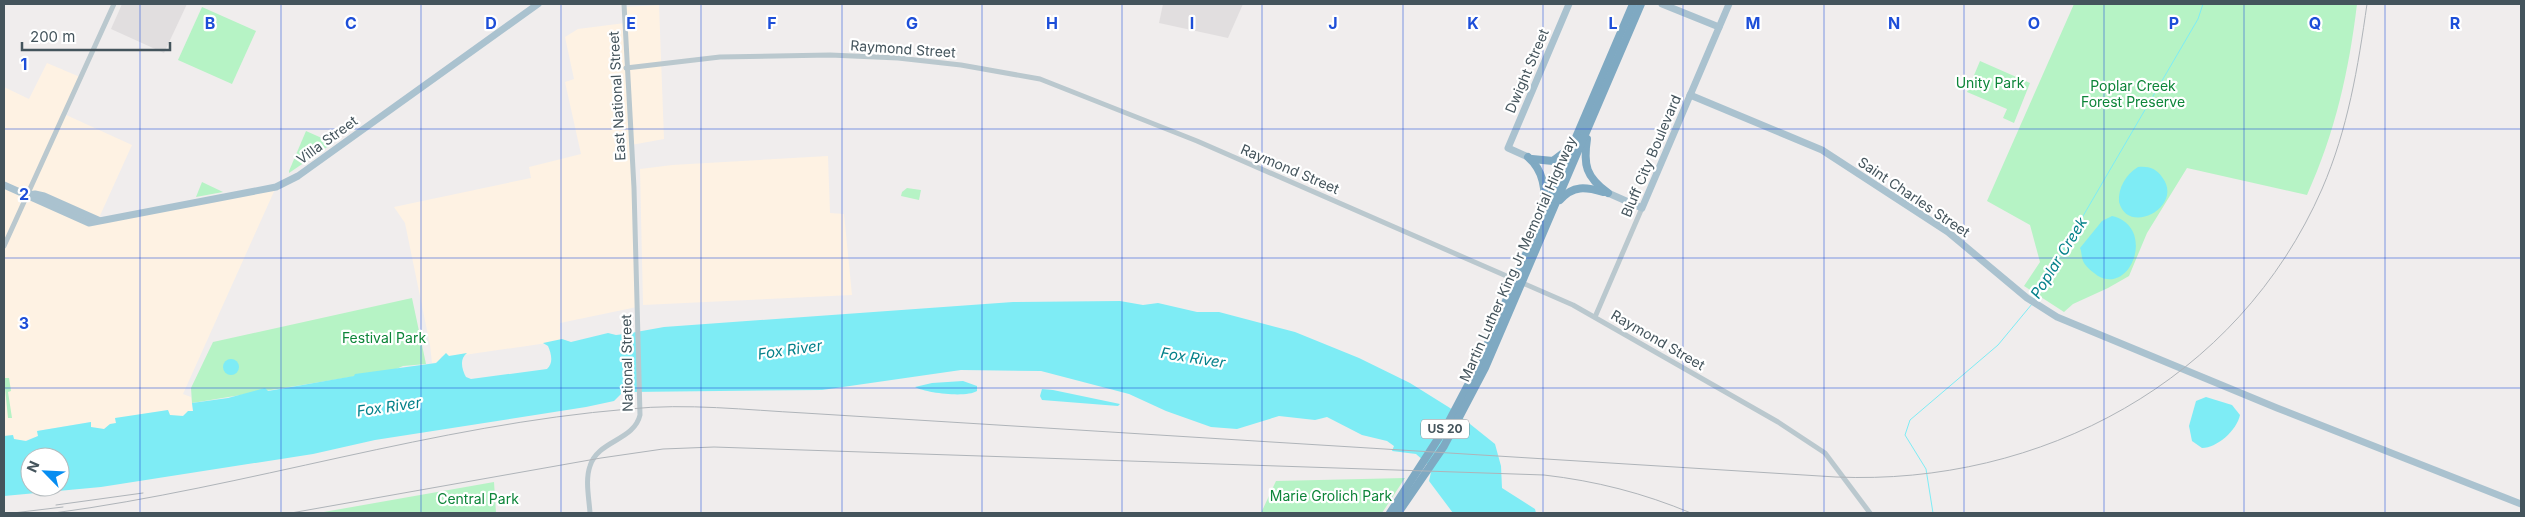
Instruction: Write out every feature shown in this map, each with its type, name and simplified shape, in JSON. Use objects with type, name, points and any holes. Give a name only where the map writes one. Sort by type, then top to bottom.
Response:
[{"type":"highway","name":"Martin Luther King Jr Memorial Highway","points":[[1525,269],[1538,228],[1575,141],[1605,80],[1634,8],[1641,4]]},
{"type":"highway","name":"Martin Luther King Jr Memorial Highway","points":[[1398,513],[1482,366],[1525,269],[1556,206],[1593,119],[1605,80]]},
{"type":"highway","points":[[1593,119],[1586,151],[1586,164],[1595,184],[1608,193]]},
{"type":"highway","points":[[1528,157],[1553,161],[1568,151],[1575,141]]},
{"type":"highway","points":[[1528,157],[1535,164],[1544,185],[1544,205],[1538,228]]},
{"type":"highway","points":[[1556,206],[1573,189],[1589,188],[1608,193]]},
{"type":"highway","name":"Martin Luther King Jr Memorial Highway","points":[[1390,513],[1410,492]]},
{"type":"main road","name":"Villa Street","points":[[4,185],[89,223],[276,188],[298,176],[538,4]]},
{"type":"main road","name":"Dwight Street","points":[[1528,157],[1508,148],[1569,4]]},
{"type":"main road","points":[[1662,4],[1719,27]]},
{"type":"main road","name":"Bluff City Boulevard","points":[[1642,208],[1729,4]]},
{"type":"main road","name":"Saint Charles Street","points":[[1690,95],[1822,150],[1948,232],[2027,298],[2079,327],[2277,408],[2521,504]]},
{"type":"main road","points":[[1608,193],[1642,208]]},
{"type":"street","points":[[4,246],[114,4]]},
{"type":"street","name":"East National Street","points":[[624,4],[634,188]]},
{"type":"street","name":"Raymond Street","points":[[626,68],[720,57],[830,55],[952,64],[1035,77],[1197,141],[1553,296],[1596,317],[1778,422],[1824,452],[1870,513]]},
{"type":"street","name":"National Street","points":[[590,513],[588,481],[591,463],[599,451],[635,427],[640,414],[634,188]]},
{"type":"street","name":"Bluff City Boulevard","points":[[1596,317],[1642,208]]},
{"type":"shaded area","points":[[122,4],[187,4],[164,53],[111,29]]},
{"type":"shaded area","points":[[1163,4],[1243,4],[1228,38],[1159,23]]},
{"type":"shaded area","points":[[659,5],[664,139],[631,145],[637,307],[560,323],[561,341],[464,355],[442,356],[438,362],[432,363],[405,223],[394,207],[531,178],[529,167],[581,154],[565,82],[574,79],[565,37],[578,29],[625,23],[624,7]]},
{"type":"shaded area","points":[[47,63],[80,77],[64,114],[132,145],[98,220],[276,187],[183,394],[191,397],[193,411],[181,416],[169,415],[168,410],[115,419],[116,424],[110,424],[104,429],[91,427],[90,422],[37,431],[38,436],[24,441],[14,440],[13,435],[4,436],[4,87],[29,99]]},
{"type":"shaded area","points":[[828,156],[830,213],[844,214],[852,295],[643,305],[640,169],[672,165]]},
{"type":"green space","name":"Poplar Creek Forest Preserve","points":[[2074,4],[2357,4],[2350,53],[2340,101],[2326,148],[2307,195],[2187,168],[2147,233],[2129,276],[2073,304],[2064,312],[2024,286],[2040,262],[2030,225],[1987,201]]},
{"type":"green space","points":[[202,7],[256,31],[232,84],[178,60]]},
{"type":"green space","name":"Unity Park","points":[[1980,61],[2030,83],[2014,123],[2003,118],[2007,109],[1967,92]]},
{"type":"green space","points":[[306,131],[333,143],[289,173],[289,171]]},
{"type":"green space","points":[[202,182],[223,192],[196,197]]},
{"type":"green space","points":[[907,188],[921,190],[919,200],[901,196],[902,192]]},
{"type":"green space","name":"Festival Park","points":[[412,298],[426,364],[403,366],[394,370],[192,403],[191,388],[213,342]]},
{"type":"green space","points":[[4,378],[9,378],[11,391],[8,392],[12,418],[8,418]]},
{"type":"green space","name":"Marie Grolich Park","points":[[1405,478],[1382,513],[1261,513],[1276,481]]},
{"type":"green space","name":"Central Park","points":[[494,482],[496,513],[318,513]]},
{"type":"water","points":[[2138,167],[2148,167],[2162,177],[2167,188],[2166,198],[2161,207],[2153,213],[2143,217],[2133,217],[2124,212],[2119,202],[2119,197],[2124,182],[2130,173]]},
{"type":"water","points":[[2112,216],[2125,222],[2133,232],[2136,244],[2134,257],[2129,268],[2121,276],[2110,279],[2098,276],[2087,267],[2083,261],[2080,248],[2102,221]]},
{"type":"water","name":"Fox River","points":[[1120,301],[1143,305],[1158,303],[1197,312],[1219,312],[1295,332],[1359,358],[1410,383],[1450,408],[1495,444],[1501,466],[1502,488],[1535,509],[1536,513],[1453,513],[1429,481],[1432,468],[1416,454],[1392,451],[1394,446],[1387,441],[1362,435],[1327,417],[1315,420],[1279,416],[1237,429],[1211,427],[1166,411],[1129,394],[1041,371],[961,370],[822,390],[629,392],[622,393],[614,401],[586,407],[375,440],[313,454],[101,487],[70,490],[70,447],[20,447],[20,495],[4,496],[4,436],[13,435],[14,439],[26,441],[38,436],[37,431],[91,422],[91,427],[104,429],[110,424],[116,423],[115,418],[168,410],[170,415],[183,416],[188,411],[193,411],[192,403],[228,398],[265,388],[268,391],[354,376],[355,374],[436,363],[446,353],[449,356],[467,353],[462,361],[462,368],[466,377],[471,379],[547,369],[551,364],[551,355],[548,346],[543,343],[562,339],[571,342],[608,333],[616,335],[664,327],[1013,302]]},
{"type":"water","points":[[231,359],[239,367],[231,375],[223,367]]},
{"type":"water","points":[[963,381],[977,386],[977,391],[964,394],[946,394],[915,387],[932,383]]},
{"type":"water","points":[[1042,389],[1120,404],[1118,406],[1042,400],[1040,396]]},
{"type":"water","points":[[2206,397],[2232,405],[2240,415],[2235,426],[2226,437],[2214,445],[2202,448],[2192,441],[2189,426],[2196,401]]},
{"type":"waterway","name":"Poplar Creek","points":[[2034,300],[2198,19],[2203,4]]},
{"type":"waterway","name":"Poplar Creek","points":[[1933,513],[1926,469],[1905,435],[1910,420],[1998,345],[2032,304]]},
{"type":"railway","points":[[54,513],[198,488],[484,428],[556,417],[651,407],[738,409],[1836,477],[1912,475],[1987,463],[2058,440],[2124,408],[2185,367],[2239,316],[2285,257],[2322,189],[2339,144],[2351,98],[2367,4]]},
{"type":"railway","points":[[291,513],[601,458],[663,449],[714,447],[1544,475],[1619,489],[1655,499],[1691,513]]},
{"type":"railway","points":[[56,505],[143,493]]},
{"type":"railway","points":[[13,513],[63,507]]}]
